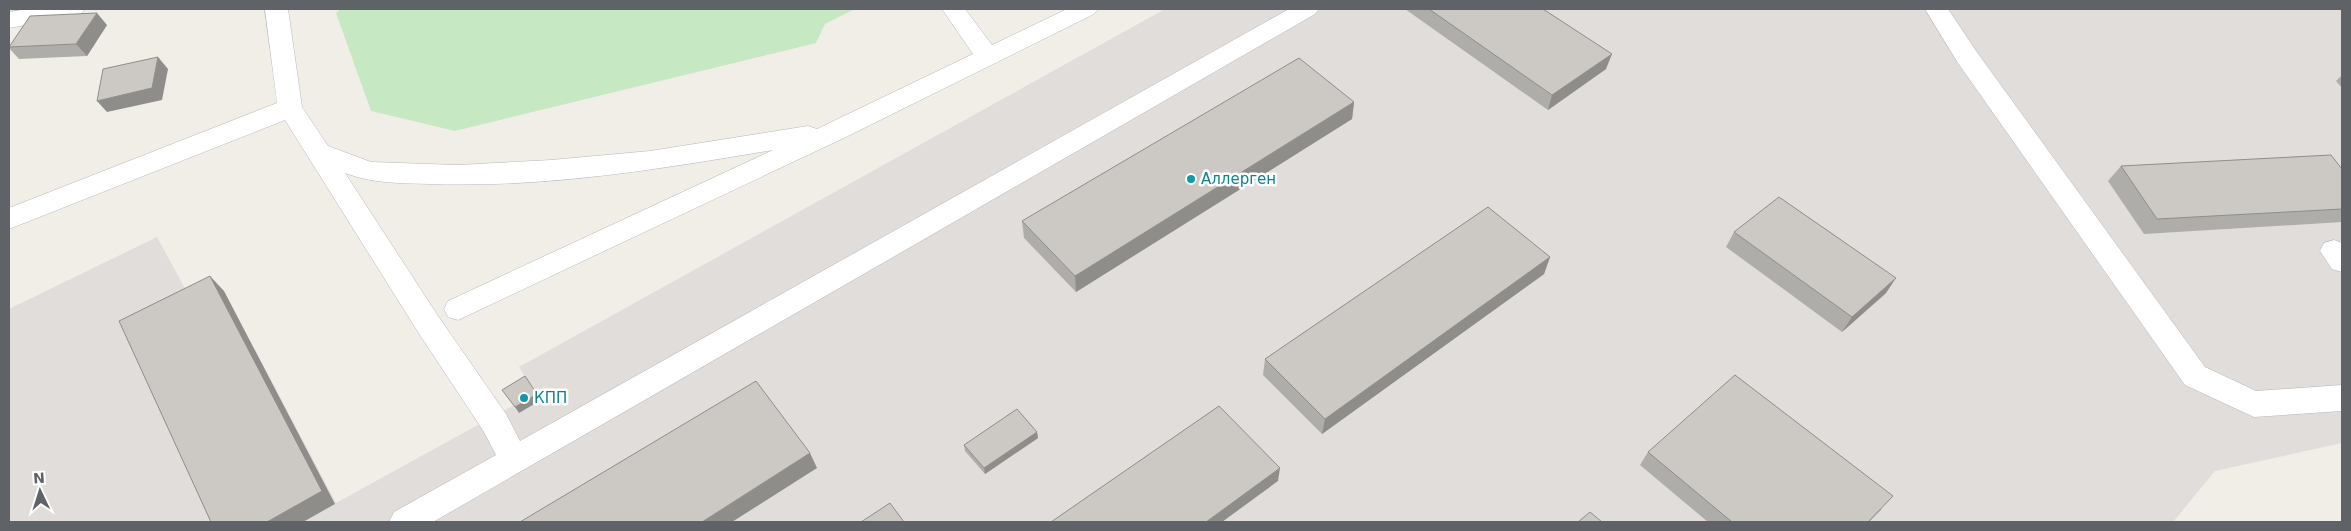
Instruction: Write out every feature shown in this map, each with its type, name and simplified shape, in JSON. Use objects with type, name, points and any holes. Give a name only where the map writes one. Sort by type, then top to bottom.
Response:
[{"type":"street","points":[[9,20],[73,9]]},
{"type":"street","points":[[276,9],[290,108],[428,324],[495,423],[514,460]]},
{"type":"street","points":[[953,9],[988,57]]},
{"type":"street","points":[[458,309],[839,130],[1086,9]]},
{"type":"street","points":[[405,522],[1307,9]]},
{"type":"street","points":[[1936,9],[1967,57],[2194,376],[2254,404],[2342,398]]},
{"type":"street","points":[[9,219],[290,108]]},
{"type":"street","points":[[319,153],[369,172],[458,175],[551,170],[650,161],[839,130]]},
{"type":"shaded area","name":"Аллерген","points":[[1165,9],[2342,9],[2342,443],[2215,471],[2173,522],[9,522],[9,309],[157,237],[194,305],[224,291],[336,503],[536,393],[519,367]]},
{"type":"green space","points":[[341,9],[855,9],[825,24],[816,43],[455,131],[371,111],[336,13]]},
{"type":"building","points":[[1429,9],[1543,9],[1612,54],[1552,95]]},
{"type":"building","points":[[97,13],[76,44],[9,47],[30,16]]},
{"type":"building","points":[[158,57],[152,88],[97,101],[103,69]]},
{"type":"building","name":"Аллерген","points":[[1299,58],[1354,102],[1075,276],[1022,221]]},
{"type":"building","points":[[2331,155],[2342,169],[2342,209],[2157,219],[2121,166]]},
{"type":"building","points":[[1779,197],[1896,278],[1852,317],[1734,232]]},
{"type":"building","points":[[1488,207],[1550,257],[1325,419],[1265,359]]},
{"type":"building","points":[[210,276],[322,491],[267,522],[211,522],[119,321]]},
{"type":"building","points":[[1735,375],[1893,496],[1868,522],[1732,522],[1648,452]]},
{"type":"building","name":"КПП","points":[[525,376],[537,394],[515,407],[502,390]]},
{"type":"building","points":[[756,381],[810,453],[702,522],[520,522]]},
{"type":"building","points":[[1219,406],[1280,468],[1206,522],[1051,522]]},
{"type":"building","points":[[1017,409],[1037,432],[984,468],[964,445]]},
{"type":"building","points":[[890,503],[904,522],[861,522]]},
{"type":"building","points":[[1590,512],[1602,522],[1578,522]]},
{"type":"place","name":"Аллерген","points":[[1191,179]]},
{"type":"place","name":"КПП","points":[[524,398]]}]
